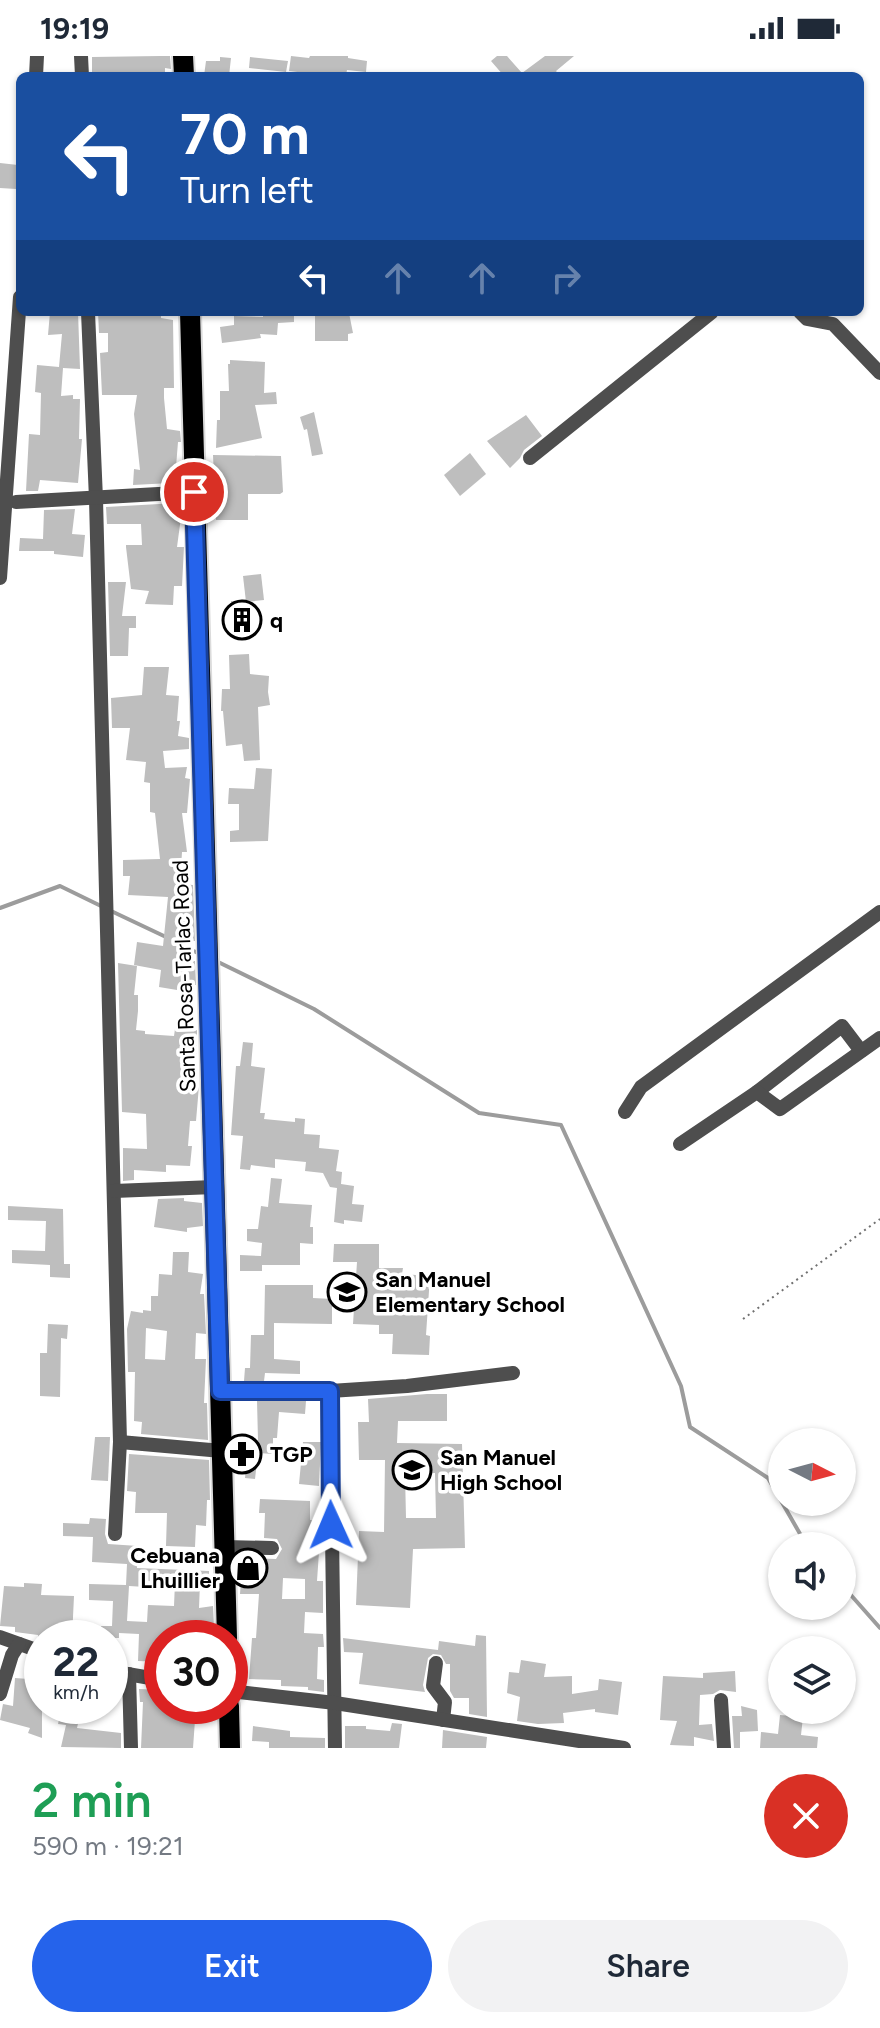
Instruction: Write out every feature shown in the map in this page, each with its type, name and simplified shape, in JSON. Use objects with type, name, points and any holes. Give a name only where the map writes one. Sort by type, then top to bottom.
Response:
[{"type":"highway","name":"Santa Rosa-Tarlac Road","points":[[190,316],[226,1620]]},
{"type":"highway","points":[[229,1724],[230,1748]]},
{"type":"street","points":[[0,578],[6,401],[17,316]]},
{"type":"street","points":[[88,316],[96,499],[120,1442],[115,1534]]},
{"type":"street","points":[[530,458],[707,316]]},
{"type":"street","points":[[804,316],[833,324],[880,373]]},
{"type":"street","points":[[16,502],[194,492]]},
{"type":"street","points":[[625,1112],[641,1087],[880,912]]},
{"type":"street","points":[[680,1144],[757,1092],[842,1026],[861,1051]]},
{"type":"street","points":[[757,1092],[780,1109],[880,1038]]},
{"type":"street","points":[[114,1191],[214,1187]]},
{"type":"street","points":[[220,1391],[330,1391],[407,1386],[513,1373]]},
{"type":"street","points":[[330,1391],[335,1748]]},
{"type":"street","points":[[120,1442],[222,1451]]},
{"type":"street","points":[[224,1547],[272,1548]]},
{"type":"street","points":[[0,1637],[24,1646]]},
{"type":"street","points":[[0,1694],[8,1664],[19,1644]]},
{"type":"street","points":[[436,1663],[433,1686],[445,1702],[443,1720]]},
{"type":"street","points":[[131,1748],[129,1674],[144,1677]]},
{"type":"street","points":[[248,1693],[335,1703],[624,1748]]},
{"type":"street","points":[[721,1700],[724,1748]]},
{"type":"path","points":[[743,1319],[880,1219]]},
{"type":"building","points":[[170,56],[171,69],[165,68],[165,72],[92,72],[92,57]]},
{"type":"building","points":[[291,56],[348,56],[367,61],[366,72],[289,71]]},
{"type":"building","points":[[497,56],[507,56],[521,72],[501,72],[491,61]]},
{"type":"building","points":[[545,56],[574,56],[556,71],[523,72]]},
{"type":"building","points":[[220,57],[231,58],[229,72],[205,72],[206,61],[220,61]]},
{"type":"building","points":[[250,57],[288,61],[286,72],[249,68]]},
{"type":"building","points":[[0,163],[16,165],[16,189],[0,188]]},
{"type":"building","points":[[50,316],[78,316],[80,369],[63,368],[61,396],[73,395],[73,399],[80,399],[79,439],[82,439],[78,483],[40,480],[38,491],[26,491],[29,434],[40,435],[41,393],[35,392],[37,365],[59,367],[62,334],[48,335]]},
{"type":"building","points":[[98,316],[161,316],[173,320],[174,388],[164,388],[164,398],[167,429],[180,431],[181,442],[178,442],[171,483],[133,485],[134,469],[140,470],[134,414],[137,395],[102,395],[100,353],[108,352],[108,333],[99,333]]},
{"type":"building","points":[[234,316],[294,316],[294,322],[278,323],[277,335],[260,334],[261,338],[222,343],[220,327],[234,325]]},
{"type":"building","points":[[315,316],[350,316],[353,333],[348,334],[348,341],[315,341]]},
{"type":"building","points":[[230,360],[265,362],[264,393],[276,392],[277,404],[255,405],[262,438],[216,448],[220,391],[229,391]]},
{"type":"building","points":[[314,412],[323,454],[312,456],[307,429],[304,430],[300,417]]},
{"type":"building","points":[[526,415],[542,436],[524,450],[510,468],[487,441]]},
{"type":"building","points":[[470,453],[486,474],[460,496],[444,475]]},
{"type":"building","points":[[213,455],[281,456],[283,492],[248,494],[248,520],[216,520]]},
{"type":"building","points":[[177,503],[177,516],[181,517],[177,547],[184,547],[182,586],[174,586],[173,605],[145,604],[149,591],[131,589],[126,547],[142,545],[141,524],[107,524],[106,507]]},
{"type":"building","points":[[75,509],[72,534],[85,535],[83,557],[54,554],[54,551],[19,551],[20,538],[43,539],[44,510]]},
{"type":"building","points":[[261,574],[264,600],[246,602],[243,576]]},
{"type":"building","points":[[108,582],[126,582],[122,616],[136,616],[136,628],[129,628],[128,656],[110,656]]},
{"type":"building","name":"q","points":[[231,601],[253,603],[252,636],[231,636]]},
{"type":"building","points":[[249,654],[250,674],[269,676],[270,705],[258,707],[260,760],[244,761],[242,744],[226,746],[221,711],[222,689],[230,689],[229,655]]},
{"type":"building","points":[[144,667],[169,667],[166,695],[179,696],[178,736],[189,738],[189,749],[163,751],[165,768],[187,767],[185,778],[190,779],[187,813],[182,813],[187,852],[182,852],[180,884],[193,885],[195,941],[182,941],[180,961],[195,961],[196,985],[178,986],[177,990],[159,987],[161,970],[134,965],[137,942],[163,946],[168,897],[128,895],[130,876],[123,876],[123,860],[160,859],[155,813],[150,812],[150,783],[144,782],[146,762],[126,760],[130,728],[112,728],[111,698],[142,695]]},
{"type":"building","points":[[256,768],[272,769],[268,841],[230,842],[230,831],[239,830],[239,804],[228,804],[229,788],[254,789]]},
{"type":"building","points":[[118,963],[137,966],[134,995],[138,995],[136,1030],[145,1031],[145,1034],[174,1036],[175,1029],[197,1030],[197,1060],[190,1060],[187,1086],[199,1086],[196,1121],[190,1121],[190,1166],[166,1165],[166,1172],[134,1170],[134,1180],[123,1181],[123,1148],[147,1149],[146,1114],[122,1112]]},
{"type":"building","points":[[243,1042],[253,1043],[251,1066],[265,1068],[260,1113],[265,1113],[264,1119],[295,1122],[295,1118],[305,1119],[304,1134],[320,1135],[319,1148],[339,1150],[336,1171],[342,1172],[341,1184],[354,1186],[352,1204],[364,1205],[362,1222],[334,1222],[337,1188],[330,1187],[323,1173],[305,1171],[306,1162],[275,1159],[275,1168],[251,1165],[250,1170],[240,1169],[243,1136],[231,1135],[236,1066],[240,1066]]},
{"type":"building","points":[[271,1178],[282,1179],[279,1203],[312,1205],[310,1227],[313,1227],[313,1244],[300,1243],[300,1265],[262,1265],[262,1271],[240,1271],[240,1255],[261,1256],[262,1243],[247,1241],[247,1229],[258,1229],[261,1206],[268,1207]]},
{"type":"building","points":[[184,1198],[184,1201],[202,1203],[203,1226],[187,1228],[187,1232],[154,1227],[158,1199]]},
{"type":"building","points":[[8,1206],[63,1209],[64,1264],[70,1264],[70,1278],[50,1277],[50,1265],[12,1263],[12,1250],[45,1251],[46,1221],[8,1220]]},
{"type":"building","points":[[334,1244],[379,1244],[379,1268],[403,1268],[402,1274],[430,1276],[426,1335],[430,1336],[429,1355],[392,1354],[393,1334],[379,1334],[379,1325],[353,1324],[357,1262],[333,1262]]},
{"type":"building","points":[[173,1252],[189,1252],[188,1272],[203,1274],[200,1294],[204,1294],[206,1334],[196,1333],[195,1359],[206,1359],[204,1403],[207,1403],[208,1440],[141,1434],[142,1422],[134,1421],[135,1372],[128,1372],[127,1329],[131,1311],[151,1311],[151,1296],[158,1296],[159,1274],[172,1275]],"holes":[[[146,1328],[167,1331],[165,1360],[145,1359]]]},
{"type":"building","points":[[265,1285],[313,1285],[313,1298],[332,1299],[332,1324],[274,1323],[274,1359],[300,1361],[300,1374],[265,1373],[264,1381],[244,1381],[245,1368],[250,1368],[251,1335],[264,1335]]},
{"type":"building","points":[[48,1324],[68,1325],[67,1339],[61,1338],[60,1397],[40,1396],[40,1353],[47,1353]]},
{"type":"building","points":[[447,1394],[447,1421],[398,1421],[397,1443],[462,1444],[465,1548],[413,1549],[410,1608],[356,1605],[359,1531],[384,1532],[385,1460],[359,1460],[358,1422],[369,1422],[368,1399]],"holes":[[[435,1473],[436,1518],[406,1518],[405,1474]]]},
{"type":"building","points":[[257,1401],[306,1401],[305,1414],[279,1412],[273,1454],[258,1453],[255,1479],[245,1478],[248,1450],[253,1449],[254,1440],[258,1440]]},
{"type":"building","points":[[95,1437],[110,1437],[108,1481],[91,1480]]},
{"type":"building","points":[[303,1442],[321,1442],[319,1486],[299,1484]]},
{"type":"building","points":[[129,1454],[209,1460],[210,1500],[207,1500],[206,1526],[196,1525],[195,1547],[166,1546],[167,1513],[135,1513],[136,1492],[127,1491]]},
{"type":"building","points":[[260,1499],[310,1501],[310,1520],[321,1521],[322,1552],[319,1552],[317,1581],[323,1581],[323,1613],[305,1612],[304,1633],[323,1634],[324,1647],[318,1647],[317,1679],[324,1680],[324,1692],[308,1690],[308,1687],[281,1686],[281,1680],[249,1679],[259,1594],[240,1594],[241,1580],[245,1580],[246,1558],[276,1559],[282,1549],[277,1539],[264,1538],[265,1513],[259,1513]],"holes":[[[283,1578],[305,1579],[305,1599],[282,1599]]]},
{"type":"building","points":[[90,1518],[106,1519],[108,1544],[138,1546],[137,1568],[209,1571],[209,1583],[200,1583],[199,1608],[213,1606],[214,1620],[147,1620],[148,1605],[174,1606],[175,1582],[146,1581],[146,1587],[129,1586],[127,1620],[112,1620],[113,1601],[89,1600],[89,1584],[126,1585],[127,1564],[92,1562],[93,1537],[63,1536],[63,1523],[89,1524]]},
{"type":"building","points":[[24,1583],[42,1584],[41,1595],[74,1596],[73,1620],[24,1620],[24,1633],[15,1632],[15,1627],[0,1626],[4,1586],[24,1587]]},
{"type":"building","points":[[128,1621],[144,1622],[144,1661],[138,1661],[139,1634],[128,1633]]},
{"type":"building","points":[[476,1635],[486,1636],[487,1717],[469,1714],[469,1698],[454,1698],[450,1691],[450,1664],[446,1664],[441,1655],[433,1654],[428,1658],[423,1685],[425,1692],[359,1684],[363,1653],[344,1652],[343,1638],[438,1650],[439,1641],[475,1646]]},
{"type":"building","points":[[521,1660],[546,1664],[544,1677],[572,1676],[572,1694],[598,1690],[599,1679],[622,1682],[618,1715],[595,1712],[595,1709],[563,1713],[564,1723],[517,1721],[520,1697],[507,1693],[509,1672],[519,1673]]},
{"type":"building","points":[[735,1671],[736,1692],[720,1690],[700,1695],[699,1725],[712,1724],[714,1741],[694,1737],[694,1746],[670,1745],[677,1721],[660,1720],[663,1676],[703,1678],[703,1673]]},
{"type":"building","points":[[15,1678],[24,1679],[24,1724],[42,1724],[42,1738],[28,1733],[30,1728],[0,1720],[3,1704],[13,1706]]},
{"type":"building","points":[[139,1689],[144,1689],[144,1724],[195,1724],[193,1748],[141,1748],[143,1702],[140,1702]]},
{"type":"building","points":[[741,1706],[757,1710],[758,1731],[740,1732],[740,1748],[734,1748],[732,1716],[742,1716]]},
{"type":"building","points":[[392,1723],[402,1724],[399,1748],[345,1748],[345,1726],[390,1731]]},
{"type":"building","points":[[58,1724],[78,1724],[77,1728],[121,1733],[121,1748],[61,1747],[66,1725]]},
{"type":"building","points":[[779,1724],[802,1724],[801,1735],[818,1737],[817,1748],[760,1748],[761,1732],[778,1734]]},
{"type":"building","points":[[253,1726],[290,1731],[290,1737],[325,1738],[325,1748],[269,1748],[269,1742],[252,1741]]},
{"type":"building","points":[[443,1730],[487,1737],[486,1748],[442,1748]]},
{"type":"waterway","points":[[0,908],[60,886],[101,906]]},
{"type":"waterway","points":[[109,910],[166,937]]},
{"type":"waterway","points":[[177,943],[202,955]]},
{"type":"waterway","points":[[214,960],[314,1009],[479,1113],[561,1125],[681,1386],[690,1427],[768,1478],[799,1532]]},
{"type":"waterway","points":[[856,1601],[880,1628]]},
{"type":"place","name":"q","points":[[242,620]]},
{"type":"place","name":"San Manuel Elementary School","points":[[347,1292]]},
{"type":"place","name":"TGP","points":[[242,1454]]},
{"type":"place","name":"San Manuel High School","points":[[412,1470]]},
{"type":"place","name":"Cebuana Lhuillier","points":[[248,1568]]},
{"type":"route","points":[[194,492],[220,1391],[330,1391],[331,1525]]}]
